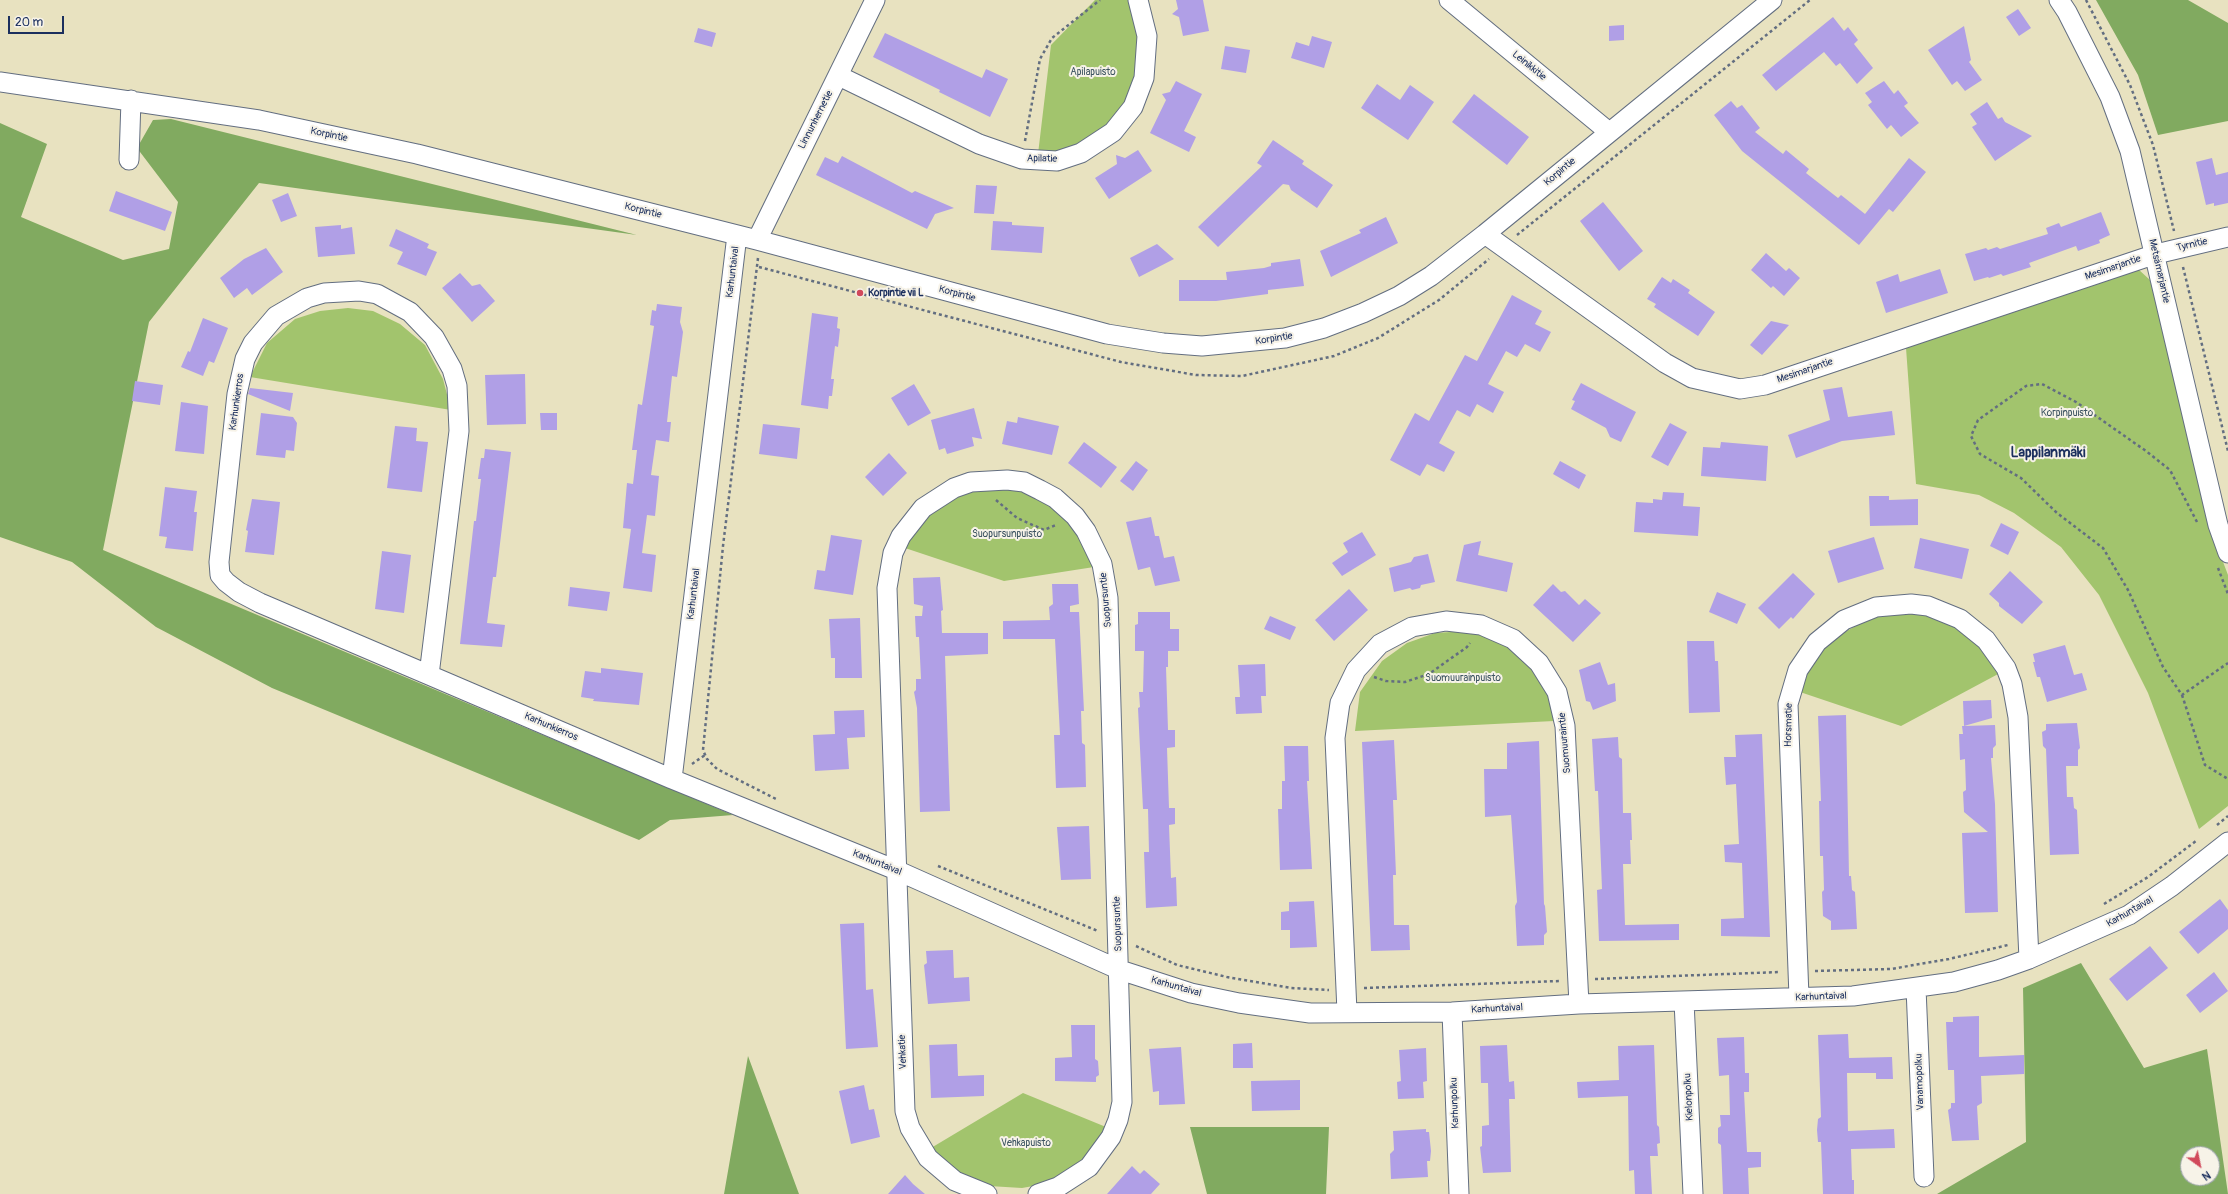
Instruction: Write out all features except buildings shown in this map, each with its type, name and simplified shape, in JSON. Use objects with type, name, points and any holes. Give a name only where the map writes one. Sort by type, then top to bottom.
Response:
[{"type":"street","name":"Linnunhernetie","points":[[757,240],[839,76],[875,0]]},
{"type":"street","name":"Apilatie","points":[[839,76],[979,144],[1022,159],[1057,161],[1081,153],[1113,132],[1133,107],[1144,78],[1146,36],[1138,0]]},
{"type":"street","name":"Leinikkitie","points":[[1449,0],[1609,132]]},
{"type":"street","name":"Korpintie","points":[[0,82],[131,100],[259,120],[417,154],[757,240],[1107,334],[1163,343],[1202,346],[1285,338],[1324,328],[1363,313],[1399,296],[1431,276],[1485,234],[1772,0]]},
{"type":"street","name":"Metsämarjantie","points":[[2059,0],[2068,12],[2110,97],[2130,151],[2223,523],[2223,559]]},
{"type":"street","points":[[129,160],[131,100]]},
{"type":"street","name":"Mesimarjantie","points":[[1485,234],[1665,363],[1692,378],[1740,388],[1765,385],[2156,254]]},
{"type":"street","name":"Karhuntaival","points":[[737,235],[672,779],[896,870],[1120,970],[1191,993],[1239,1003],[1310,1013],[1452,1012],[1579,1004],[1852,996],[1954,982],[1998,970],[2029,959],[2129,915],[2172,886],[2228,842]]},
{"type":"street","name":"Tyrnitie","points":[[2156,254],[2228,237]]},
{"type":"street","name":"Karhunkierros","points":[[429,675],[458,431],[457,386],[452,368],[437,342],[424,325],[410,312],[377,294],[359,291],[324,293],[306,298],[276,316],[253,343],[239,376],[219,562],[220,575],[235,589],[260,604],[672,779]]},
{"type":"street","name":"Suopursuntie","points":[[896,870],[887,588],[889,570],[901,536],[923,508],[954,488],[979,481],[1007,480],[1024,482],[1055,498],[1075,516],[1096,549],[1107,582],[1120,970]]},
{"type":"street","name":"Horsmatie","points":[[1799,997],[1787,721],[1792,687],[1806,655],[1830,630],[1860,612],[1888,605],[1911,604],[1928,606],[1960,619],[1986,640],[2006,668],[2012,684],[2018,718],[2029,959]]},
{"type":"street","name":"Suomuuraintie","points":[[1347,1012],[1335,738],[1340,703],[1356,670],[1380,644],[1412,627],[1446,621],[1481,625],[1513,639],[1531,654],[1549,677],[1562,709],[1565,726],[1579,1004]]},
{"type":"street","name":"Vehkatie","points":[[896,870],[905,1111],[910,1128],[928,1158],[955,1181],[987,1194]]},
{"type":"street","points":[[1038,1194],[1058,1187],[1089,1167],[1104,1148],[1118,1120],[1122,1102],[1120,970]]},
{"type":"street","name":"Vanamopolku","points":[[1916,988],[1924,1177]]},
{"type":"street","name":"Kielonpolku","points":[[1684,1001],[1693,1194]]},
{"type":"street","name":"Karhunpolku","points":[[1452,1012],[1459,1194]]},
{"type":"path","points":[[1022,159],[1040,59],[1052,38],[1100,0]]},
{"type":"path","points":[[758,267],[1121,362],[1196,375],[1242,376],[1334,356],[1378,338],[1439,300],[1810,0]]},
{"type":"path","points":[[757,240],[758,267],[723,546],[703,750],[707,759],[717,769],[780,801]]},
{"type":"path","points":[[2198,525],[2170,470],[2076,402],[2042,384],[2026,386],[1978,420],[1971,436],[1980,454],[2021,478],[2057,513],[2104,548],[2128,590],[2163,667],[2182,695],[2205,765],[2228,779]]},
{"type":"path","points":[[979,481],[1003,507],[1017,518],[1044,530],[1075,516]]},
{"type":"path","points":[[2223,559],[2228,594]]},
{"type":"path","points":[[1356,670],[1386,681],[1404,682],[1429,674],[1467,647],[1481,625]]},
{"type":"path","points":[[2182,695],[2228,663]]},
{"type":"path","points":[[2212,829],[2228,816]]},
{"type":"path","points":[[2099,906],[2148,877],[2199,838]]},
{"type":"path","points":[[932,864],[1119,939],[1177,965],[1227,977],[1291,988],[1346,989],[1437,987],[1577,980],[1890,969],[1949,959],[2014,943],[2028,937]]},
{"type":"green space","name":"Apilapuisto","points":[[1095,0],[1132,0],[1139,31],[1139,78],[1109,129],[1079,148],[1038,154],[1051,45]]},
{"type":"green space","points":[[2096,0],[2188,0],[2228,23],[2228,121],[2158,135],[2138,75]]},
{"type":"green space","points":[[171,119],[637,235],[259,183],[149,322],[103,550],[733,815],[670,820],[639,840],[272,688],[156,627],[72,562],[0,537],[0,123],[47,144],[21,217],[123,260],[169,249],[178,202],[137,148],[153,120]]},
{"type":"green space","name":"Korpinpuisto","points":[[2138,269],[2150,280],[2212,533],[2228,575],[2228,806],[2199,829],[2148,693],[2099,595],[2061,547],[2014,513],[1979,495],[1916,484],[1906,348]]},
{"type":"green space","points":[[348,308],[373,311],[400,324],[425,345],[443,379],[451,410],[250,377],[267,343],[295,319],[320,311]]},
{"type":"green space","name":"Suopursunpuisto","points":[[989,488],[1021,491],[1050,505],[1068,522],[1079,536],[1094,567],[1004,581],[905,548],[908,540],[929,514],[957,496]]},
{"type":"green space","points":[[1895,613],[1930,615],[1945,621],[1973,638],[2000,673],[1901,726],[1800,692],[1811,663],[1834,638],[1872,617]]},
{"type":"green space","name":"Suomuurainpuisto","points":[[1466,631],[1494,636],[1518,652],[1538,674],[1549,696],[1554,721],[1355,731],[1360,692],[1382,661],[1407,643],[1435,633]]},
{"type":"green space","points":[[2081,963],[2144,1068],[2207,1049],[2228,1194],[1937,1194],[2026,1142],[2023,988]]},
{"type":"green space","points":[[748,1056],[799,1194],[724,1194]]},
{"type":"green space","name":"Vehkapuisto","points":[[1023,1093],[1106,1127],[1083,1160],[1070,1171],[1039,1185],[1022,1188],[989,1186],[960,1174],[946,1164],[931,1148]]},
{"type":"green space","points":[[1190,1127],[1329,1127],[1326,1194],[1207,1194]]},
{"type":"place","name":"Korpintie vii L","points":[[860,293]]},
{"type":"district","name":"Lappilanmäki","points":[[2048,453]]}]
